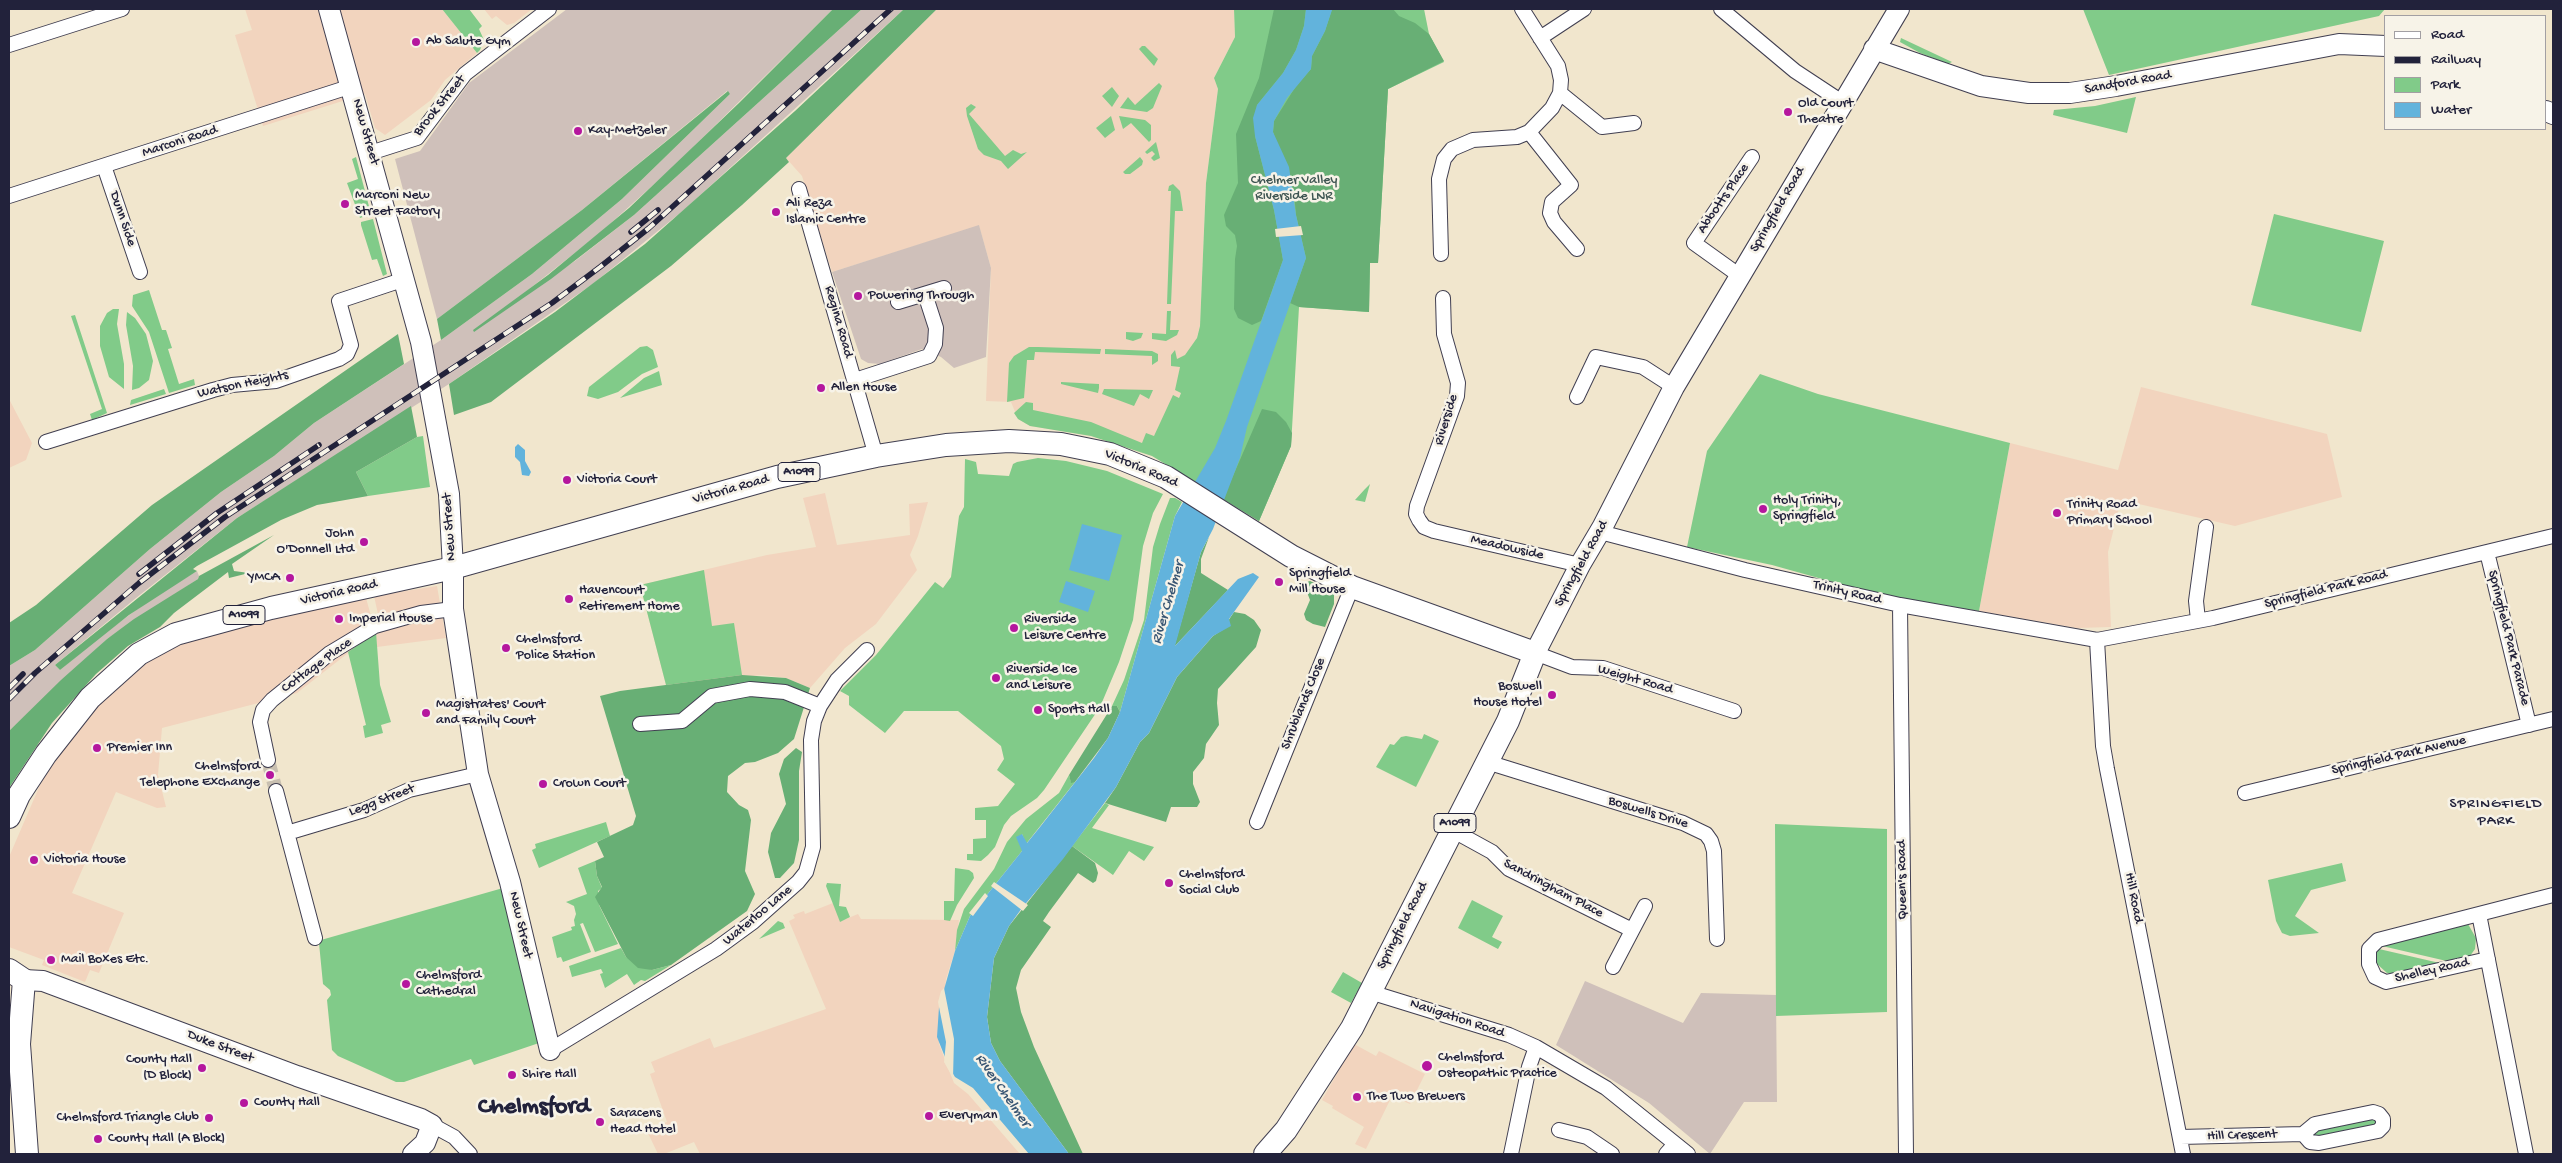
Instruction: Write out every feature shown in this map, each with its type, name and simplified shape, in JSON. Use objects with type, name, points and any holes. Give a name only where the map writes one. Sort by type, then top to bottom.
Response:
[{"type":"main road","name":"Victoria Road","points":[[9,817],[19,795],[46,754],[90,698],[123,666],[155,643],[176,634],[222,620],[453,568],[777,477],[876,456],[976,443],[1009,441],[1061,444],[1110,454],[1180,485],[1291,556],[1352,587],[1535,653]]},
{"type":"main road","name":"Springfield Road","points":[[1265,1154],[1286,1130],[1352,1028],[1508,721],[1535,653]]},
{"type":"main road","points":[[16,975],[26,1154]]},
{"type":"main road","name":"Springfield Road","points":[[1275,1154],[1286,1130]]},
{"type":"street","points":[[9,45],[122,9]]},
{"type":"street","name":"New Street","points":[[329,9],[352,86],[421,342],[449,494],[453,610],[478,774],[510,882],[550,1050]]},
{"type":"street","name":"Brook Street","points":[[370,153],[417,138],[465,74],[549,9]]},
{"type":"street","points":[[1441,254],[1439,179],[1444,159],[1452,149],[1474,140],[1517,137],[1529,132],[1552,108],[1560,93],[1561,80],[1558,66],[1522,9]]},
{"type":"street","points":[[1540,38],[1584,9]]},
{"type":"street","points":[[1721,9],[1795,71],[1842,102]]},
{"type":"street","name":"Springfield Road","points":[[1535,653],[1580,565],[1600,532],[1674,387],[1874,49],[1893,12]]},
{"type":"street","name":"Sandford Road","points":[[1874,49],[1981,86],[2038,94],[2070,93],[2116,86],[2340,44],[2384,46]]},
{"type":"street","name":"Marconi Road","points":[[9,196],[352,86]]},
{"type":"street","points":[[1560,93],[1602,127],[1634,123]]},
{"type":"street","points":[[1529,132],[1571,185],[1552,202],[1550,213],[1554,222],[1577,249]]},
{"type":"street","name":"Abbotts Place","points":[[1740,276],[1694,243],[1752,157]]},
{"type":"street","name":"Dunn Side","points":[[104,166],[140,272]]},
{"type":"street","name":"Regina Road","points":[[799,189],[876,456]]},
{"type":"street","name":"Watson Heights","points":[[46,442],[213,390],[232,385],[276,380],[339,359],[347,354],[351,345],[339,301],[405,279]]},
{"type":"street","points":[[898,302],[944,288]]},
{"type":"street","points":[[855,380],[929,356],[935,344],[936,328],[926,294]]},
{"type":"street","name":"Riverside","points":[[1434,531],[1424,527],[1416,514],[1457,396],[1458,383],[1444,334],[1443,298]]},
{"type":"street","points":[[1577,397],[1596,357],[1643,367],[1674,387]]},
{"type":"street","points":[[2198,620],[2196,602],[2206,527]]},
{"type":"street","name":"Meadowside","points":[[1434,531],[1580,565]]},
{"type":"street","name":"Trinity Road","points":[[1600,532],[1647,546],[1900,605],[2097,640]]},
{"type":"street","name":"Springfield Park Road","points":[[2097,640],[2198,620],[2553,536]]},
{"type":"street","name":"Springfield Park Parade","points":[[2487,552],[2529,725]]},
{"type":"street","name":"Shrublands Close","points":[[1257,822],[1352,587]]},
{"type":"street","name":"Queen's Road","points":[[1900,605],[1906,1154]]},
{"type":"street","name":"Cottage Place","points":[[268,760],[260,722],[263,710],[272,700],[330,653],[375,626],[421,613],[453,610]]},
{"type":"street","name":"Hill Road","points":[[2097,640],[2102,736],[2107,769],[2183,1154]]},
{"type":"street","name":"Waterloo Lane","points":[[550,1050],[716,949],[753,922],[798,882],[808,866],[813,847],[811,740],[820,706],[837,680],[867,650]]},
{"type":"street","name":"Weight Road","points":[[1535,653],[1572,667],[1603,668],[1734,710]]},
{"type":"street","points":[[640,724],[682,721],[712,696],[750,689],[785,692],[820,706]]},
{"type":"street","name":"Springfield Park Avenue","points":[[2245,793],[2553,719]]},
{"type":"street","name":"Boswells Drive","points":[[1487,762],[1683,823],[1706,834],[1711,841],[1714,851],[1717,939]]},
{"type":"street","name":"Legg Street","points":[[287,833],[364,810],[408,790],[478,774]]},
{"type":"street","points":[[276,791],[316,938]]},
{"type":"street","name":"Sandringham Place","points":[[1452,830],[1492,852],[1509,869],[1632,930]]},
{"type":"street","name":"Shelley Road","points":[[2488,959],[2386,982],[2375,978],[2369,964],[2369,949],[2378,940],[2553,895]]},
{"type":"street","points":[[1613,967],[1645,906]]},
{"type":"street","name":"Shelley Road","points":[[2479,914],[2526,1154]]},
{"type":"street","name":"Duke Street","points":[[16,975],[43,981],[297,1076],[421,1119],[432,1125]]},
{"type":"street","name":"Navigation Road","points":[[1370,992],[1509,1036],[1536,1047],[1606,1088],[1671,1149],[1688,1154]]},
{"type":"street","points":[[1511,1154],[1529,1067],[1536,1047]]},
{"type":"street","name":"Hill Crescent","points":[[2180,1138],[2303,1134],[2315,1124],[2373,1112],[2379,1114],[2383,1119],[2383,1126],[2378,1131],[2319,1143],[2310,1142],[2303,1134]]},
{"type":"street","points":[[417,1151],[432,1125],[454,1137],[470,1154]]},
{"type":"street","points":[[1559,1130],[1587,1137],[1612,1154]]},
{"type":"shaded area","points":[[245,9],[442,9],[477,53],[445,80],[431,100],[385,135],[375,128],[365,94],[263,126],[235,35],[252,30]]},
{"type":"shaded area","points":[[484,9],[532,9],[514,23],[507,25],[496,16],[492,19]]},
{"type":"shaded area","points":[[567,9],[833,9],[672,168],[600,233],[523,294],[575,261],[634,215],[862,9],[904,9],[685,209],[594,283],[449,384],[237,518],[136,598],[55,665],[60,670],[99,637],[157,595],[197,571],[199,576],[198,579],[107,639],[9,731],[9,666],[35,650],[150,549],[221,492],[274,456],[314,423],[441,340],[532,274],[622,199],[730,94],[727,91],[582,210],[437,319],[395,159],[420,151],[469,83]]},
{"type":"shaded area","points":[[937,9],[1234,9],[1235,37],[1214,78],[1218,89],[1206,183],[1200,326],[1185,384],[1152,456],[1091,436],[1030,426],[1018,419],[1011,402],[986,401],[991,268],[979,226],[832,272],[802,176],[786,158]]},
{"type":"shaded area","points":[[979,225],[991,268],[986,357],[954,368],[941,357],[922,349],[880,364],[868,363],[861,359],[832,272]]},
{"type":"shaded area","name":"Trinity Road Primary School","points":[[2141,387],[2327,434],[2342,497],[2235,526],[2121,500],[2108,552],[2111,627],[2077,628],[1979,611],[2010,443],[2118,470]]},
{"type":"shaded area","points":[[9,399],[32,443],[26,460],[9,468]]},
{"type":"shaded area","points":[[825,493],[837,545],[910,535],[909,504],[928,502],[910,555],[917,570],[876,624],[845,648],[810,688],[786,678],[762,675],[666,685],[640,585],[767,555],[816,547],[803,498]]},
{"type":"shaded area","points":[[437,586],[446,638],[377,647],[375,632],[297,693],[162,728],[158,775],[166,807],[157,808],[116,792],[72,893],[124,913],[99,973],[90,970],[85,982],[42,965],[44,960],[9,947],[9,857],[40,785],[75,727],[133,670],[165,650],[190,640],[366,598],[371,616],[378,614],[374,596]]},
{"type":"shaded area","points":[[833,903],[841,921],[858,914],[861,919],[959,920],[955,951],[946,979],[939,1044],[954,1083],[968,1094],[1020,1154],[700,1154],[694,1142],[664,1154],[658,1154],[646,1129],[667,1122],[650,1074],[655,1072],[651,1062],[710,1038],[714,1048],[826,1009],[789,921],[795,918],[793,915],[804,911],[805,914]]},
{"type":"shaded area","points":[[1585,981],[1683,1023],[1701,993],[1776,995],[1777,1102],[1744,1102],[1710,1154],[1649,1103],[1556,1045]]},
{"type":"shaded area","name":"The Two Brewers","points":[[1354,1044],[1376,1056],[1379,1051],[1425,1074],[1410,1104],[1392,1096],[1366,1149],[1355,1144],[1364,1127],[1322,1100]]},
{"type":"green space","points":[[442,9],[469,9],[482,26],[479,29],[484,40],[477,53]]},
{"type":"green space","points":[[833,9],[862,9],[634,215],[551,279],[474,332],[473,330],[548,275],[629,208],[739,103]]},
{"type":"green space","points":[[904,9],[937,9],[786,158],[789,162],[742,205],[671,266],[491,402],[454,415],[449,384],[555,312],[645,244],[795,111]]},
{"type":"green space","name":"Chelmer Valley Riverside LNR","points":[[1234,9],[1424,9],[1429,34],[1444,62],[1388,89],[1378,263],[1370,263],[1369,312],[1299,307],[1291,446],[1259,521],[1152,456],[1091,436],[1030,426],[1018,419],[1014,413],[1026,402],[1033,403],[1033,410],[1091,422],[1142,443],[1146,433],[1154,436],[1173,395],[1179,398],[1181,393],[1175,390],[1180,367],[1171,366],[1171,355],[1175,350],[1177,359],[1185,355],[1197,338],[1200,326],[1206,183],[1218,89],[1214,78],[1235,37]]},
{"type":"green space","points":[[1274,9],[1306,9],[1304,26],[1296,50],[1283,73],[1257,105],[1255,136],[1274,210],[1283,260],[1261,321],[1252,325],[1238,318],[1234,309],[1237,246],[1235,235],[1226,226],[1224,215],[1238,183],[1236,134],[1259,78]]},
{"type":"green space","points":[[1332,9],[1393,9],[1399,16],[1415,23],[1429,34],[1444,61],[1388,89],[1378,263],[1370,263],[1369,312],[1299,307],[1290,303],[1306,258],[1296,215],[1294,192],[1273,132],[1274,121],[1296,86],[1311,69],[1312,56],[1325,31]]},
{"type":"green space","points":[[2083,9],[2385,9],[2379,16],[2109,75]]},
{"type":"green space","points":[[1901,38],[1952,62],[1948,64],[1920,53],[1900,42]]},
{"type":"green space","points":[[1145,46],[1158,59],[1154,66],[1139,49]]},
{"type":"green space","points":[[1159,83],[1162,86],[1153,108],[1147,112],[1120,108],[1128,97],[1135,105]]},
{"type":"green space","points":[[1112,87],[1119,96],[1112,107],[1102,96]]},
{"type":"green space","points":[[728,91],[730,94],[622,199],[532,274],[441,340],[437,319],[582,210]]},
{"type":"green space","points":[[2136,97],[2127,133],[2053,115],[2054,110],[2095,106]]},
{"type":"green space","points":[[971,104],[976,107],[969,114],[1005,156],[1013,150],[1021,154],[1027,152],[1008,169],[1001,161],[984,155],[978,149],[967,116],[966,108]]},
{"type":"green space","points":[[1111,116],[1115,130],[1105,138],[1096,128]]},
{"type":"green space","points":[[1119,116],[1145,120],[1151,125],[1151,140],[1149,142],[1131,123],[1123,129]]},
{"type":"green space","points":[[1156,142],[1160,158],[1154,161],[1151,158],[1155,154],[1152,151],[1147,154],[1145,152]]},
{"type":"green space","points":[[356,157],[371,214],[360,218],[347,183],[358,179],[352,159]]},
{"type":"green space","points":[[1140,157],[1143,161],[1142,165],[1130,174],[1123,172]]},
{"type":"green space","points":[[1173,184],[1180,191],[1183,211],[1175,211],[1171,304],[1167,304],[1171,191],[1168,191],[1169,186]]},
{"type":"green space","points":[[2274,214],[2384,241],[2361,332],[2251,305]]},
{"type":"green space","points":[[373,219],[387,274],[383,276],[377,259],[372,260],[361,225],[361,222]]},
{"type":"green space","points":[[149,290],[162,330],[166,330],[172,348],[168,349],[179,384],[194,379],[195,385],[169,393],[149,332],[132,306],[133,295]]},
{"type":"green space","points":[[113,309],[119,309],[117,324],[124,364],[124,389],[109,377],[100,346],[100,326],[107,313]]},
{"type":"green space","points":[[1167,311],[1171,311],[1170,330],[1179,330],[1177,335],[1166,341],[1152,339],[1152,333],[1166,334]]},
{"type":"green space","points":[[127,312],[135,318],[146,334],[153,361],[149,380],[139,388],[132,390],[133,366],[126,325]]},
{"type":"green space","points":[[75,315],[107,413],[92,420],[90,414],[102,409],[71,316]]},
{"type":"green space","points":[[1126,332],[1143,333],[1141,338],[1133,341],[1126,339]]},
{"type":"green space","points":[[398,334],[404,364],[314,423],[274,456],[221,492],[150,549],[35,650],[9,666],[9,623],[36,605],[152,505]]},
{"type":"green space","points":[[647,346],[653,350],[658,367],[642,374],[618,392],[598,399],[587,396],[589,387],[640,347]]},
{"type":"green space","points":[[1029,347],[1101,349],[1100,354],[1035,352],[1034,360],[1027,360],[1024,398],[1007,402],[1009,363],[1014,356]]},
{"type":"green space","points":[[1105,349],[1152,351],[1158,354],[1158,361],[1152,365],[1152,356],[1105,354]]},
{"type":"green space","points":[[659,371],[662,385],[620,398],[644,378]]},
{"type":"green space","points":[[1760,374],[1818,394],[2010,443],[1979,611],[1890,598],[1772,565],[1687,547],[1707,451]]},
{"type":"green space","points":[[1061,382],[1099,384],[1098,393],[1061,384]]},
{"type":"green space","points":[[164,389],[166,394],[130,405],[131,400]]},
{"type":"green space","points":[[1104,389],[1153,390],[1149,399],[1140,394],[1134,406],[1102,394]]},
{"type":"green space","points":[[411,406],[417,437],[356,472],[368,496],[317,505],[281,520],[197,566],[193,569],[197,571],[129,615],[60,670],[55,665],[237,518]]},
{"type":"green space","points":[[1262,409],[1276,412],[1286,422],[1292,433],[1291,446],[1259,521],[1223,499]]},
{"type":"green space","points":[[423,436],[430,487],[368,496],[356,472],[417,437]]},
{"type":"green space","name":"Riverside Leisure Centre","points":[[1038,458],[1066,461],[1107,471],[1163,494],[1153,513],[1143,546],[1133,620],[1119,662],[1100,707],[1044,790],[1037,798],[1011,816],[1004,825],[995,847],[981,861],[967,860],[967,854],[973,854],[973,839],[986,838],[986,820],[975,820],[975,808],[998,806],[1015,784],[997,770],[1004,759],[1001,746],[958,711],[904,711],[885,733],[849,705],[849,696],[840,691],[876,655],[935,582],[943,588],[951,577],[959,516],[964,507],[965,459],[976,462],[978,474],[1009,476],[1013,464]]},
{"type":"green space","points":[[1370,484],[1365,502],[1355,500],[1365,489]]},
{"type":"green space","points":[[1170,498],[1175,498],[1182,502],[1175,516],[1120,712],[1117,706],[1112,706],[1124,680],[1144,620],[1153,547]]},
{"type":"green space","points":[[274,535],[232,564],[234,571],[249,573],[229,578],[228,572],[174,613],[160,627],[128,646],[96,674],[52,723],[9,788],[9,731],[61,680],[107,639],[134,619],[198,579],[199,576]]},
{"type":"green space","points":[[1209,537],[1201,559],[1201,573],[1228,590],[1174,647],[1201,552]]},
{"type":"green space","points":[[704,570],[712,626],[734,623],[742,675],[666,685],[640,585]]},
{"type":"green space","points":[[1310,581],[1331,591],[1334,595],[1334,604],[1325,627],[1306,620],[1304,614],[1310,600],[1305,587],[1307,582]]},
{"type":"green space","points":[[1234,612],[1245,614],[1254,620],[1261,630],[1256,647],[1218,689],[1219,725],[1206,744],[1204,758],[1193,772],[1193,784],[1200,802],[1197,807],[1171,807],[1166,822],[1105,803],[1116,787],[1140,742],[1149,733],[1177,677],[1213,636],[1230,625],[1228,621]]},
{"type":"green space","points":[[376,632],[380,685],[391,722],[381,725],[383,733],[365,738],[363,726],[366,725],[348,652]]},
{"type":"green space","points":[[742,675],[786,678],[810,688],[794,739],[778,753],[755,762],[745,763],[728,776],[727,792],[739,805],[748,810],[751,820],[745,871],[755,894],[747,911],[671,965],[652,970],[638,968],[626,957],[595,897],[602,887],[597,876],[595,861],[604,857],[597,842],[633,825],[636,816],[600,696],[620,691]]},
{"type":"green space","points":[[1112,706],[1117,706],[1120,712],[1108,738],[1075,782],[1071,783],[1069,775]]},
{"type":"green space","points":[[1424,734],[1439,741],[1416,787],[1376,767],[1390,744],[1394,745],[1401,737],[1406,736],[1422,739]]},
{"type":"green space","points":[[796,748],[802,752],[799,771],[799,840],[794,863],[780,878],[775,878],[768,852],[771,833],[786,804],[779,774],[784,759]]},
{"type":"green space","points":[[1069,775],[1071,782],[1075,782],[1026,844],[1022,834],[1022,851],[970,916],[955,951],[957,930],[964,909],[994,869],[1007,842],[1026,819],[1059,793]]},
{"type":"green space","points":[[1105,803],[1109,805],[1092,828],[1154,847],[1144,861],[1129,851],[1113,875],[1072,846]]},
{"type":"green space","points":[[606,822],[610,836],[539,868],[532,850],[536,848],[535,844]]},
{"type":"green space","points":[[1775,824],[1887,829],[1887,1012],[1776,1016]]},
{"type":"green space","points":[[1072,846],[1095,863],[1098,873],[1096,881],[1093,883],[1078,873],[1043,921],[1051,927],[1021,970],[1016,988],[1021,1012],[1034,1047],[1083,1154],[1069,1154],[1000,1061],[991,1043],[987,1017],[994,958],[1009,926]]},
{"type":"green space","points":[[595,861],[597,876],[602,888],[598,891],[599,905],[618,944],[595,952],[583,923],[580,924],[591,952],[563,962],[561,957],[557,958],[552,937],[572,930],[571,927],[575,926],[576,914],[574,906],[566,902],[587,894],[578,868]]},
{"type":"green space","points":[[2342,863],[2346,881],[2311,890],[2295,916],[2319,933],[2290,936],[2282,933],[2276,921],[2268,880]]},
{"type":"green space","points":[[955,868],[969,870],[973,873],[974,878],[957,905],[950,921],[944,920],[944,901],[954,901]]},
{"type":"green space","points":[[827,883],[841,884],[839,906],[846,907],[850,917],[840,922],[826,886]]},
{"type":"green space","points":[[503,888],[539,1043],[474,1065],[471,1059],[404,1082],[396,1082],[338,1056],[332,1050],[327,1000],[331,995],[330,990],[323,984],[319,943],[321,940]]},
{"type":"green space","points":[[1472,900],[1503,916],[1492,937],[1502,942],[1498,949],[1458,928]]},
{"type":"green space","points":[[778,921],[783,923],[785,928],[759,939]]},
{"type":"green space","points":[[2468,924],[2476,938],[2475,949],[2470,956],[2451,962],[2382,946]]},
{"type":"green space","points":[[621,948],[626,957],[652,970],[671,965],[645,981],[641,980],[634,985],[627,974],[605,988],[600,974],[603,973],[601,969],[572,977],[569,966]]},
{"type":"green space","points":[[2379,949],[2444,964],[2395,974],[2387,973],[2376,963],[2376,953]]},
{"type":"green space","points":[[1343,972],[1362,983],[1351,1003],[1331,992]]},
{"type":"green space","points":[[2373,1117],[2378,1124],[2375,1127],[2314,1138],[2312,1131]]},
{"type":"water","name":"River Chelmer","points":[[1306,9],[1332,10],[1325,31],[1312,56],[1311,69],[1287,98],[1274,121],[1273,132],[1289,167],[1296,215],[1306,258],[1247,427],[1240,458],[1213,529],[1201,552],[1175,646],[1238,579],[1253,573],[1259,577],[1229,619],[1231,626],[1213,636],[1177,677],[1149,733],[1140,742],[1116,787],[1063,859],[1009,926],[994,958],[987,1017],[991,1043],[1000,1061],[1069,1154],[1029,1154],[973,1088],[955,1077],[937,1037],[939,1007],[955,951],[970,916],[1022,851],[1016,837],[1022,834],[1027,843],[1094,758],[1108,738],[1120,712],[1175,516],[1215,448],[1283,260],[1274,210],[1255,136],[1253,118],[1257,105],[1283,73],[1296,50],[1304,26]]},
{"type":"water","points":[[518,444],[525,450],[525,461],[531,472],[529,476],[522,475],[520,462],[515,457],[515,447]]},
{"type":"water","points":[[1082,524],[1122,535],[1109,581],[1069,570]]},
{"type":"water","points":[[1066,581],[1095,591],[1088,612],[1059,602]]},
{"type":"pier","points":[[1301,226],[1303,235],[1276,237],[1275,229]]},
{"type":"pier","points":[[994,882],[1028,905],[1023,911],[991,886]]},
{"type":"pier","points":[[985,893],[988,896],[973,916],[969,913]]},
{"type":"pier","points":[[944,988],[954,1039],[953,1078],[944,1062],[946,1042],[938,1002],[941,991]]},
{"type":"tunnel","points":[[268,760],[276,791]]},
{"type":"railway","points":[[9,699],[35,673],[139,583],[225,517],[552,303],[600,267],[649,228],[891,9]]},
{"type":"railway","points":[[631,232],[658,210]]},
{"type":"railway","points":[[139,574],[217,513],[319,445]]},
{"type":"railway","points":[[9,688],[23,674]]},
{"type":"place","name":"Ab Salute Gym","points":[[416,42]]},
{"type":"place","name":"Old Court Theatre","points":[[1788,112]]},
{"type":"place","name":"Kay-Metzeler","points":[[578,131]]},
{"type":"place","name":"Marconi New Street Factory","points":[[345,204]]},
{"type":"place","name":"Ali Reza Islamic Centre","points":[[776,212]]},
{"type":"place","name":"Powering Through","points":[[858,296]]},
{"type":"place","name":"Allen House","points":[[821,388]]},
{"type":"place","name":"Victoria Court","points":[[567,480]]},
{"type":"place","name":"Holy Trinity, Springfield","points":[[1763,509]]},
{"type":"place","name":"Trinity Road Primary School","points":[[2057,513]]},
{"type":"place","name":"John O'Donnell Ltd","points":[[364,542]]},
{"type":"place","name":"YMCA","points":[[290,578]]},
{"type":"place","name":"Springfield Mill House","points":[[1279,582]]},
{"type":"place","name":"Havencourt Retirement Home","points":[[569,599]]},
{"type":"place","name":"Imperial House","points":[[339,619]]},
{"type":"place","name":"Riverside Leisure Centre","points":[[1014,628]]},
{"type":"place","name":"Chelmsford Police Station","points":[[506,648]]},
{"type":"place","name":"Riverside Ice and Leisure","points":[[996,678]]},
{"type":"place","name":"Boswell House Hotel","points":[[1552,695]]},
{"type":"place","name":"Sports Hall","points":[[1038,710]]},
{"type":"place","name":"Magistrates' Court and Family Court","points":[[426,713]]},
{"type":"place","name":"Premier Inn","points":[[97,748]]},
{"type":"place","name":"Chelmsford Telephone Exchange","points":[[270,775]]},
{"type":"place","name":"Crown Court","points":[[543,784]]},
{"type":"place","name":"Victoria House","points":[[34,860]]},
{"type":"place","name":"Chelmsford Social Club","points":[[1169,883]]},
{"type":"place","name":"Mail Boxes Etc.","points":[[51,960]]},
{"type":"place","name":"Chelmsford Cathedral","points":[[406,984]]},
{"type":"place","name":"Chelmsford Osteopathic Practice","points":[[1427,1066]]},
{"type":"place","name":"County Hall (D Block)","points":[[202,1068]]},
{"type":"place","name":"Shire Hall","points":[[512,1075]]},
{"type":"place","name":"The Two Brewers","points":[[1357,1097]]},
{"type":"place","name":"County Hall","points":[[244,1103]]},
{"type":"place","name":"Everyman","points":[[929,1116]]},
{"type":"place","name":"Chelmsford Triangle Club","points":[[209,1118]]},
{"type":"place","name":"Saracens Head Hotel","points":[[600,1122]]},
{"type":"place","name":"County Hall (A Block)","points":[[98,1139]]},
{"type":"district","name":"SPRINGFIELD PARK","points":[[2496,814]]},
{"type":"district","name":"Chelmsford","points":[[534,1108]]}]
